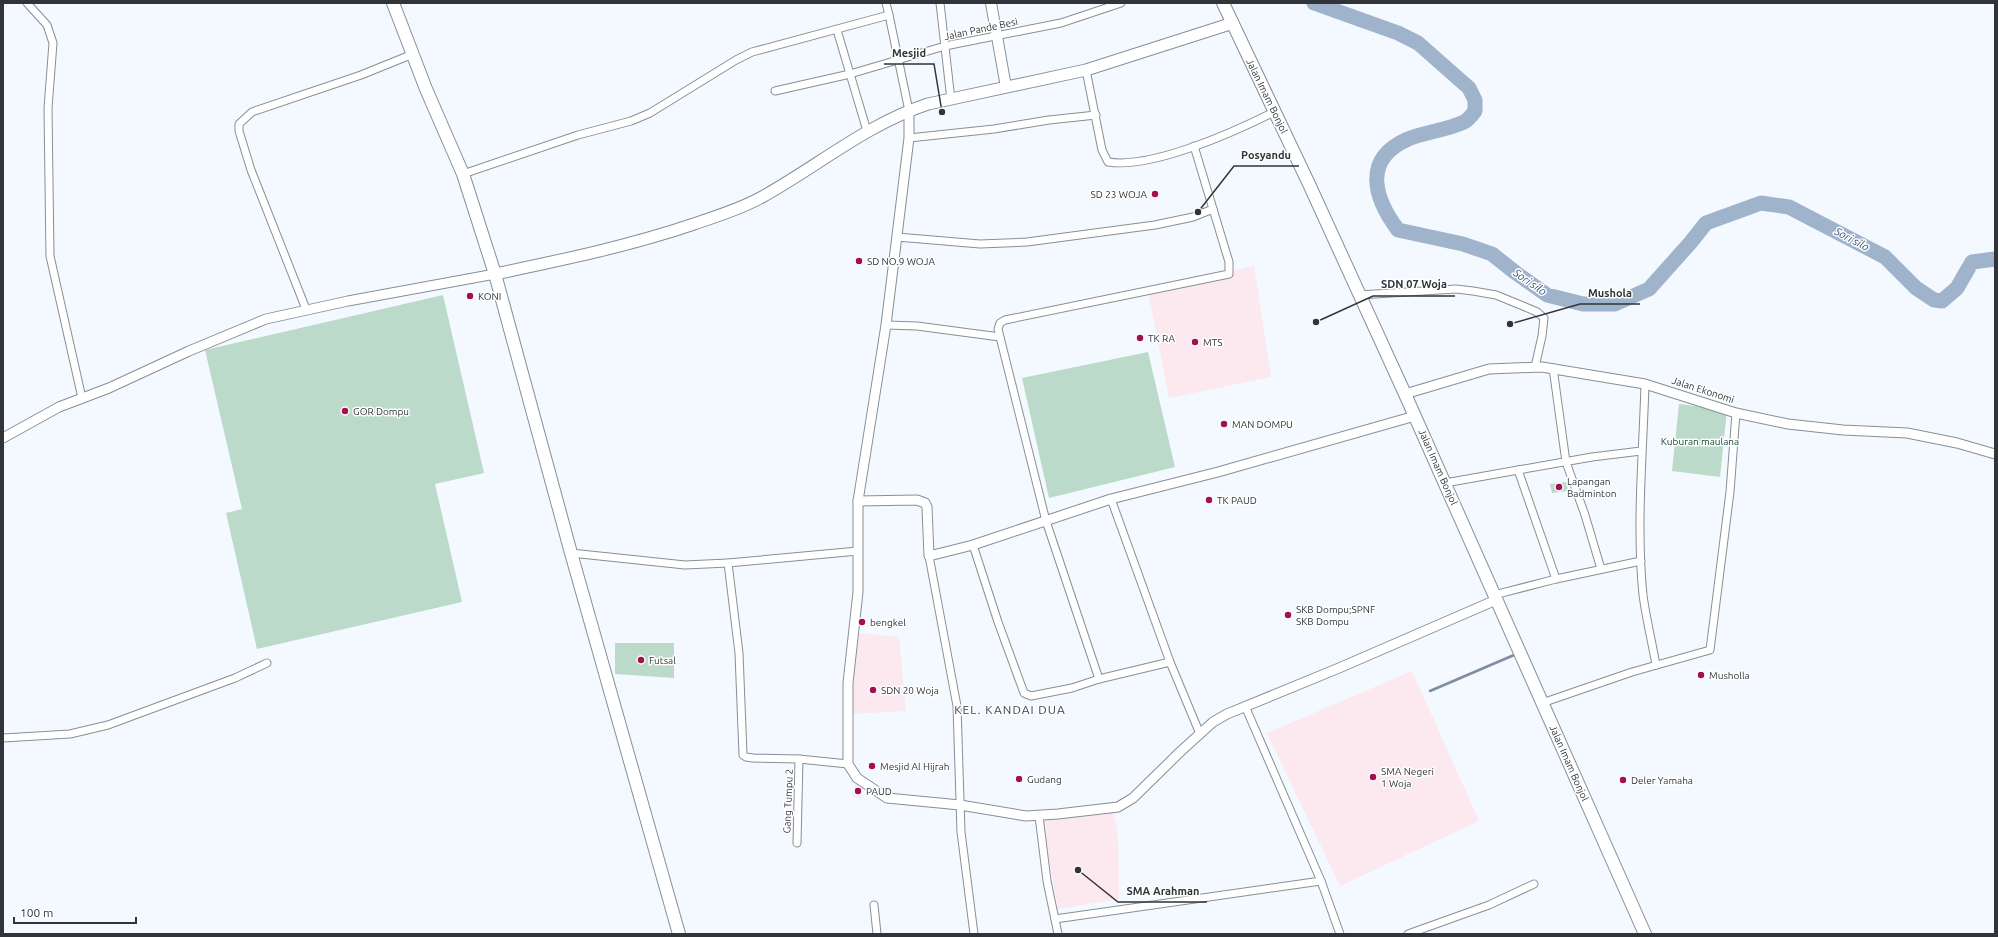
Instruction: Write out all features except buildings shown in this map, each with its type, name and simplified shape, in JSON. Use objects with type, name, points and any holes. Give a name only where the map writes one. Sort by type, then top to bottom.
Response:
[{"type":"highway","points":[[393,3],[463,174],[495,274],[680,934]]},
{"type":"highway","name":"Jalan Imam Bonjol","points":[[1223,3],[1307,179],[1415,416],[1645,934]]},
{"type":"main road","points":[[991,3],[1006,87]]},
{"type":"main road","points":[[495,274],[664,234],[729,212],[762,197],[867,131],[909,111],[928,104],[1086,70],[1233,23]]},
{"type":"street","points":[[27,3],[47,25],[53,43],[48,108],[50,256],[82,398]]},
{"type":"street","points":[[886,3],[909,111],[909,138],[886,325],[858,501],[858,592],[848,683],[848,764],[857,778],[887,798],[960,805],[1004,814],[1039,816],[1118,806],[1133,798],[1180,751],[1213,722],[1245,706],[1339,668],[1495,598],[1556,579],[1641,561]]},
{"type":"street","points":[[940,3],[951,100]]},
{"type":"street","name":"Jalan Pande Besi","points":[[775,91],[850,74],[945,46],[1061,23],[1121,3]]},
{"type":"street","points":[[463,174],[578,135],[650,113],[736,60],[752,52],[889,15]]},
{"type":"street","points":[[837,30],[867,131]]},
{"type":"street","points":[[306,310],[252,170],[239,131],[239,124],[252,112],[361,75],[413,54]]},
{"type":"street","points":[[1086,70],[1102,150],[1108,162],[1122,163],[1140,161],[1194,146],[1274,112]]},
{"type":"street","points":[[909,138],[994,129],[1049,120],[1096,115]]},
{"type":"street","points":[[1099,679],[1046,521],[1000,337],[999,325],[1003,321],[1229,274],[1229,262],[1194,146]]},
{"type":"street","points":[[897,237],[980,244],[1012,244],[1155,225],[1193,217],[1213,209]]},
{"type":"street","points":[[3,438],[40,416],[266,319],[495,274]]},
{"type":"street","points":[[1359,295],[1456,289],[1496,295],[1523,306],[1537,312],[1544,318],[1542,336],[1535,367]]},
{"type":"street","points":[[886,325],[917,326],[1000,337]]},
{"type":"street","name":"Jalan Ekonomi","points":[[1405,394],[1463,375],[1489,369],[1535,367],[1553,368],[1645,384],[1736,413],[1802,426],[1907,433],[1957,443],[1995,454]]},
{"type":"street","points":[[1553,368],[1566,462],[1585,515],[1601,569]]},
{"type":"street","points":[[1645,384],[1641,452],[1641,561],[1643,596],[1656,664]]},
{"type":"street","points":[[1542,703],[1656,664],[1710,650],[1713,616],[1730,492],[1736,413]]},
{"type":"street","points":[[929,556],[973,545],[1111,499],[1218,472],[1415,416]]},
{"type":"street","points":[[1445,483],[1566,462],[1641,452]]},
{"type":"street","points":[[1518,470],[1556,579]]},
{"type":"street","points":[[1111,499],[1170,662],[1200,734]]},
{"type":"street","points":[[858,501],[917,500],[925,503],[927,507],[929,556],[957,706],[961,839],[974,934]]},
{"type":"street","points":[[973,545],[998,622],[1024,693],[1032,696],[1072,688],[1099,679],[1170,662]]},
{"type":"street","points":[[572,553],[685,565],[728,563],[858,551]]},
{"type":"street","points":[[728,563],[739,653],[743,754],[746,757],[753,758],[799,759],[848,764]]},
{"type":"street","points":[[3,738],[70,734],[108,725],[235,678],[267,662]]},
{"type":"street","points":[[1245,706],[1321,881],[1340,934]]},
{"type":"street","name":"Gang Tumpu 2","points":[[797,843],[799,759]]},
{"type":"street","points":[[1039,816],[1048,881],[1058,934]]},
{"type":"street","points":[[1055,919],[1321,881]]},
{"type":"street","points":[[1408,934],[1489,905],[1534,884]]},
{"type":"street","points":[[874,905],[877,934]]},
{"type":"shaded area","points":[[1254,266],[1271,377],[1169,398],[1148,290]]},
{"type":"shaded area","points":[[857,633],[899,637],[906,711],[849,714]]},
{"type":"shaded area","name":"SMA Negeri 1 Woja","points":[[1412,671],[1479,821],[1340,886],[1267,733]]},
{"type":"shaded area","name":"PAUD","points":[[856,783],[864,786],[860,799],[852,796]]},
{"type":"shaded area","points":[[1113,811],[1118,837],[1119,899],[1058,909],[1042,819]]},
{"type":"green space","name":"GOR Dompu","points":[[443,295],[484,473],[435,484],[462,602],[257,649],[226,513],[242,509],[205,350]]},
{"type":"green space","points":[[1148,352],[1175,467],[1049,498],[1022,378]]},
{"type":"green space","name":"Kuburan maulana","points":[[1679,404],[1727,410],[1720,477],[1672,471]]},
{"type":"green space","name":"Lapangan Badminton","points":[[1567,482],[1568,491],[1552,493],[1550,484]]},
{"type":"green space","points":[[615,643],[674,643],[674,678],[615,674]]},
{"type":"waterway","name":"Sori silo","points":[[1314,3],[1398,33],[1418,43],[1469,88],[1475,100],[1475,111],[1465,121],[1451,127],[1408,139],[1393,147],[1384,157],[1378,168],[1378,192],[1383,205],[1398,230],[1463,244],[1492,254],[1547,295],[1583,304],[1615,304],[1649,289],[1706,223],[1761,203],[1789,207],[1885,257],[1916,288],[1934,300],[1942,301],[1957,288],[1972,262],[1995,259]]},
{"type":"waterway","points":[[1430,691],[1514,655]]},
{"type":"place","name":"Mesjid","points":[[942,112]]},
{"type":"place","name":"SD 23 WOJA","points":[[1155,194]]},
{"type":"place","name":"Posyandu","points":[[1198,212]]},
{"type":"place","name":"SD NO.9 WOJA","points":[[859,261]]},
{"type":"place","name":"KONI","points":[[470,296]]},
{"type":"place","name":"SDN 07 Woja","points":[[1316,322]]},
{"type":"place","name":"Mushola","points":[[1510,324]]},
{"type":"place","name":"TK RA","points":[[1140,338]]},
{"type":"place","name":"MTS","points":[[1195,342]]},
{"type":"place","name":"GOR Dompu","points":[[345,411]]},
{"type":"place","name":"MAN DOMPU","points":[[1224,424]]},
{"type":"place","name":"Lapangan Badminton","points":[[1559,487]]},
{"type":"place","name":"TK PAUD","points":[[1209,500]]},
{"type":"place","name":"SKB Dompu;SPNF SKB Dompu","points":[[1288,615]]},
{"type":"place","name":"bengkel","points":[[862,622]]},
{"type":"place","name":"Futsal","points":[[641,660]]},
{"type":"place","name":"Musholla","points":[[1701,675]]},
{"type":"place","name":"SDN 20 Woja","points":[[873,690]]},
{"type":"place","name":"Mesjid Al Hijrah","points":[[872,766]]},
{"type":"place","name":"SMA Negeri 1 Woja","points":[[1373,777]]},
{"type":"place","name":"Gudang","points":[[1019,779]]},
{"type":"place","name":"Deler Yamaha","points":[[1623,780]]},
{"type":"place","name":"PAUD","points":[[858,791]]},
{"type":"place","name":"SMA Arahman","points":[[1078,870]]},
{"type":"district","name":"KEL. KANDAI DUA","points":[[1010,709]]}]
